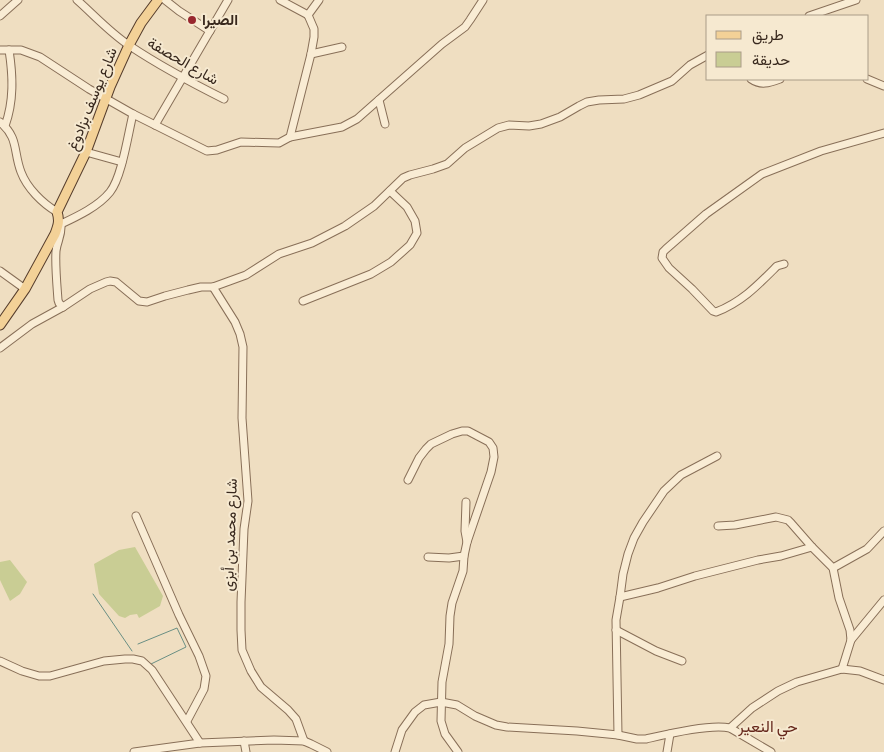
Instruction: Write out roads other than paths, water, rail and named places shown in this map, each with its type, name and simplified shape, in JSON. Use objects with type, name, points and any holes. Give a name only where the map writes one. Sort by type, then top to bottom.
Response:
[{"type":"main road","name":"شارع يوسف بزادوغ","points":[[57,212],[86,152],[129,45],[141,23],[158,0]]},
{"type":"main road","points":[[0,325],[25,289],[60,225],[57,212]]},
{"type":"street","points":[[0,16],[18,0]]},
{"type":"street","name":"شارع الحصفة","points":[[77,0],[129,45],[182,78],[224,99]]},
{"type":"street","points":[[166,0],[179,11],[210,31]]},
{"type":"street","points":[[155,125],[228,0]]},
{"type":"street","points":[[280,0],[308,15],[314,33],[311,54],[290,137]]},
{"type":"street","points":[[308,15],[319,0]]},
{"type":"street","points":[[0,50],[25,51],[40,57],[133,114],[207,151],[218,150],[241,142],[279,143],[290,137],[350,123],[357,119],[442,44],[465,27],[483,0]]},
{"type":"street","points":[[812,15],[856,0]]},
{"type":"street","points":[[311,54],[342,47]]},
{"type":"street","points":[[9,50],[13,77],[12,96],[10,112],[3,124],[15,143],[23,177],[40,199],[57,212]]},
{"type":"street","points":[[0,348],[32,324],[90,289],[110,281],[116,282],[137,300],[144,302],[201,287],[213,287],[246,275],[279,254],[312,243],[332,233],[367,212],[406,176],[447,164],[483,136],[498,128],[509,125],[529,126],[541,124],[560,117],[587,102],[624,99],[639,95],[672,81],[690,65],[706,58]]},
{"type":"street","points":[[752,80],[763,84],[777,80]]},
{"type":"street","points":[[869,80],[884,86]]},
{"type":"street","points":[[378,100],[385,124]]},
{"type":"street","points":[[63,307],[58,302],[56,257],[56,249],[61,235],[60,225],[89,209],[107,195],[114,185],[122,162],[133,114]]},
{"type":"street","points":[[784,264],[777,266],[742,298],[716,312],[668,268],[662,258],[663,252],[691,226],[762,174],[821,151],[884,133]]},
{"type":"street","points":[[86,152],[122,162]]},
{"type":"street","points":[[303,301],[371,274],[391,262],[410,245],[417,233],[414,221],[407,207],[390,191]]},
{"type":"street","points":[[0,271],[25,289]]},
{"type":"street","name":"شارع محمد بن أبزى","points":[[213,287],[235,322],[243,347],[242,418],[248,501],[244,529],[241,602],[240,630],[242,650],[261,688],[296,719],[304,741]]},
{"type":"street","points":[[408,480],[419,458],[426,449],[446,436],[468,430],[489,442],[493,448],[494,461],[489,480],[467,542],[463,571],[454,595],[450,616],[449,644],[442,682],[441,721],[446,734],[458,752]]},
{"type":"street","points":[[618,736],[616,620],[628,554],[634,538],[664,491],[681,475],[717,456]]},
{"type":"street","points":[[466,502],[465,531],[467,542]]},
{"type":"street","points":[[136,516],[179,615],[200,656],[205,671],[206,681],[204,689],[186,721]]},
{"type":"street","points":[[718,526],[735,525],[776,517],[792,523],[833,568],[851,640]]},
{"type":"street","points":[[833,568],[867,549],[884,531]]},
{"type":"street","points":[[620,597],[812,547]]},
{"type":"street","points":[[428,557],[464,556]]},
{"type":"street","points":[[842,669],[851,640],[884,600]]},
{"type":"street","points":[[616,630],[682,661]]},
{"type":"street","points":[[0,660],[22,671],[43,676],[104,661],[138,659],[146,663],[152,670],[200,743]]},
{"type":"street","points":[[730,728],[752,708],[778,691],[797,682],[842,669],[860,672],[884,680]]},
{"type":"street","points":[[395,752],[402,730],[415,712],[424,705],[442,702],[457,705],[475,716],[496,725],[637,739],[715,727],[730,728],[771,752]]},
{"type":"street","points":[[667,752],[670,734]]},
{"type":"street","points":[[134,752],[186,748],[200,743],[274,740],[304,741],[327,752]]},
{"type":"street","points":[[244,741],[246,752]]},
{"type":"waterway","points":[[93,594],[132,651]]},
{"type":"waterway","points":[[138,644],[177,628],[186,647],[151,664]]},
{"type":"place","name":"الصيرا","points":[[192,20]]},
{"type":"district","name":"حي النعير","points":[[768,726]]}]
